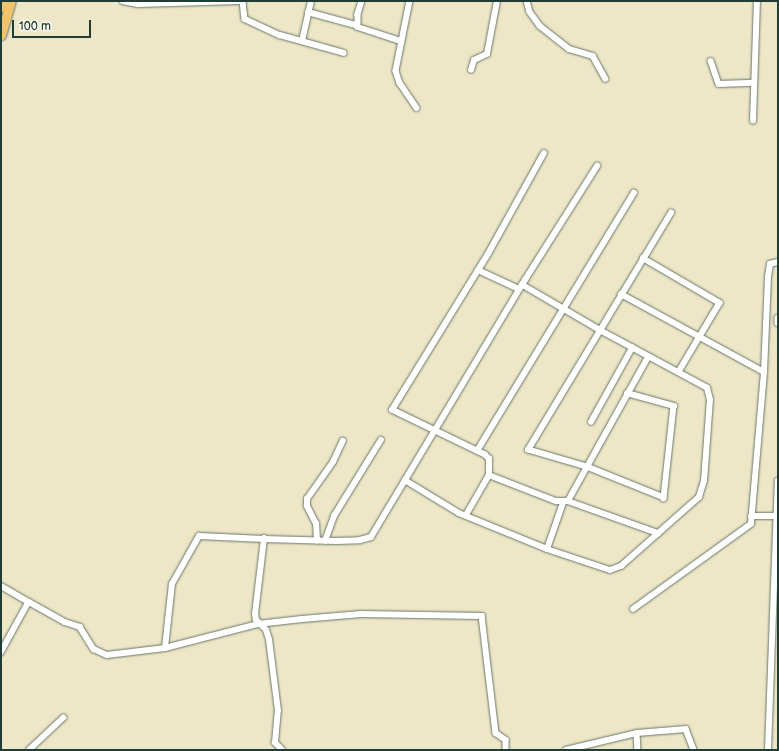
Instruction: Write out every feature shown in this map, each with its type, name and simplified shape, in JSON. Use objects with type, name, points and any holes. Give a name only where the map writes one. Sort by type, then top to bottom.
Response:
[{"type":"main road","points":[[1,35],[5,4]]},
{"type":"street","points":[[123,1],[138,4],[239,1]]},
{"type":"street","points":[[244,1],[245,19],[280,35],[344,53]]},
{"type":"street","points":[[302,41],[311,1]]},
{"type":"street","points":[[356,25],[362,1]]},
{"type":"street","points":[[410,1],[401,41],[397,76],[417,108]]},
{"type":"street","points":[[471,70],[474,60],[487,54],[489,50],[497,1]]},
{"type":"street","points":[[527,1],[530,12],[540,26],[569,49],[593,56],[606,79]]},
{"type":"street","points":[[753,122],[757,1]]},
{"type":"street","points":[[308,12],[356,25],[401,41]]},
{"type":"street","points":[[711,61],[719,84],[754,83]]},
{"type":"street","points":[[466,515],[489,475],[489,459],[478,451],[392,410],[478,270],[544,153]]},
{"type":"street","points":[[165,648],[172,584],[199,536],[317,540],[360,540],[371,537],[521,287],[597,166]]},
{"type":"street","points":[[478,451],[634,193]]},
{"type":"street","points":[[628,393],[674,406],[664,498],[587,468],[528,450],[599,330],[671,213]]},
{"type":"street","points":[[643,258],[720,303],[679,372]]},
{"type":"street","points":[[634,609],[751,524],[764,372],[768,277],[770,264],[778,262]]},
{"type":"street","points":[[405,480],[466,515],[547,549],[610,570],[621,566],[696,501],[704,481],[709,393],[703,384],[648,357],[521,287],[478,270]]},
{"type":"street","points":[[621,294],[764,372]]},
{"type":"street","points":[[778,318],[778,324]]},
{"type":"street","points":[[591,422],[632,348]]},
{"type":"street","points":[[547,549],[566,502],[587,468],[648,357]]},
{"type":"street","points":[[325,540],[334,516],[381,440]]},
{"type":"street","points":[[317,540],[316,524],[307,506],[307,500],[333,462],[343,441]]},
{"type":"street","points":[[489,475],[658,533]]},
{"type":"street","points":[[768,750],[774,632],[778,481]]},
{"type":"street","points":[[751,516],[776,516]]},
{"type":"street","points":[[264,539],[255,614],[258,624],[266,630],[269,640],[278,711],[275,750]]},
{"type":"street","points":[[1,586],[70,624],[77,625],[94,649],[102,654],[165,648],[258,624],[361,614],[482,616],[496,733],[506,740],[506,750]]},
{"type":"street","points":[[1,654],[29,602]]},
{"type":"street","points":[[29,750],[63,718]]},
{"type":"street","points":[[566,750],[637,733],[686,729],[694,750]]},
{"type":"street","points":[[637,733],[638,750]]},
{"type":"street","points":[[275,743],[282,750]]}]
